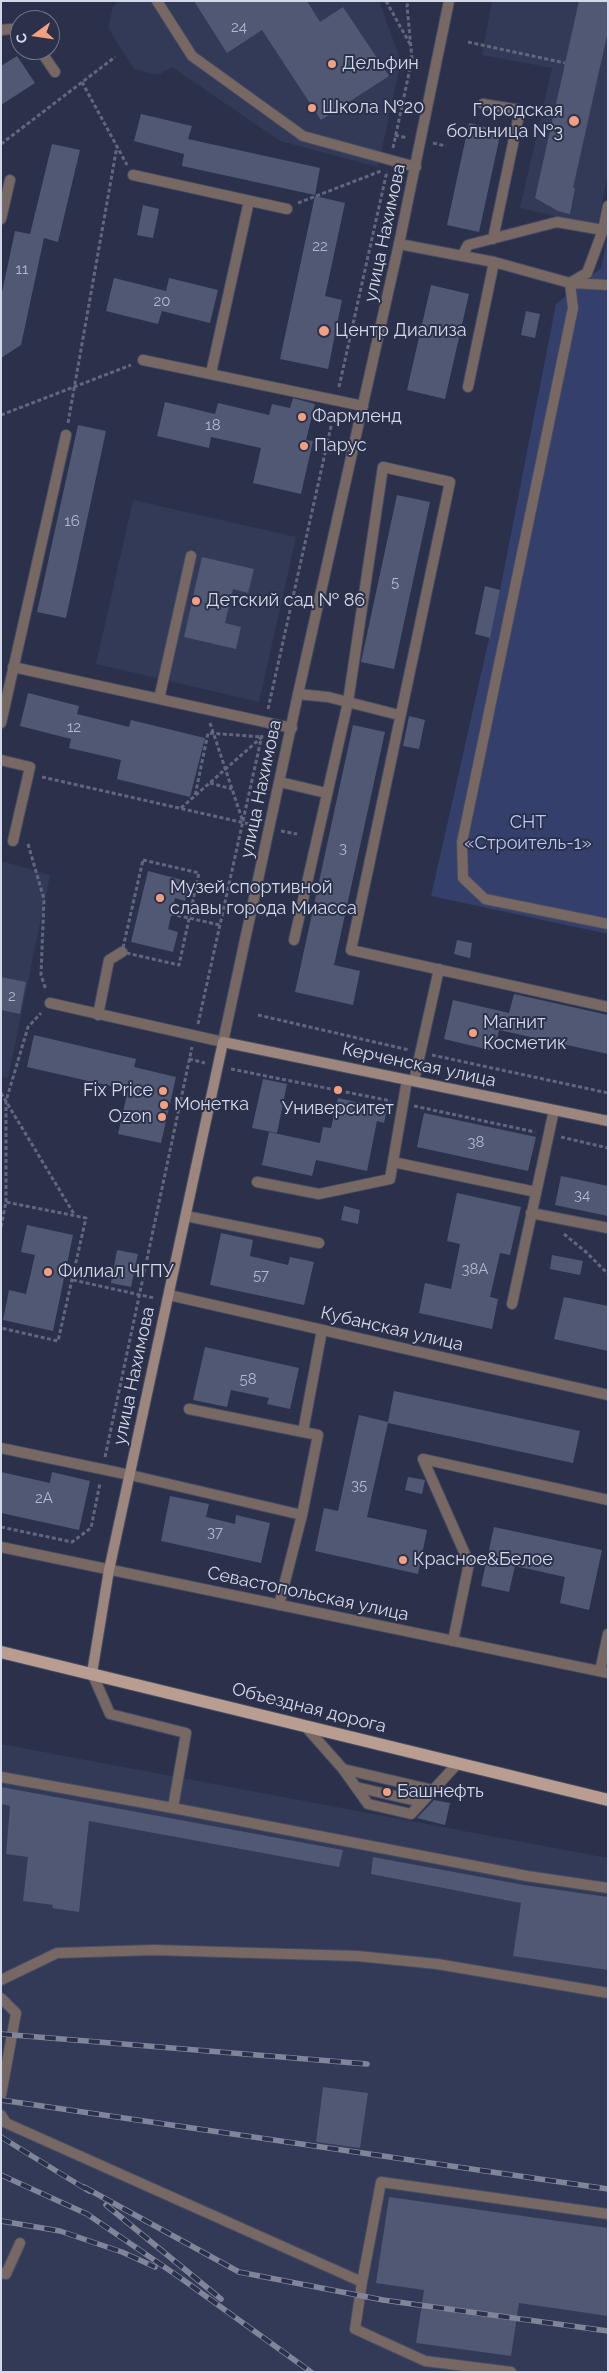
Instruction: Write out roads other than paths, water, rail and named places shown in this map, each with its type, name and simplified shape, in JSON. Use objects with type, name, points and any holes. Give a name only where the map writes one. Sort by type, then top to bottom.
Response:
[{"type":"main road","name":"Объездная дорога","points":[[1,1652],[608,1800]]},
{"type":"street","points":[[158,1],[192,56],[303,136],[416,167]]},
{"type":"street","name":"улица Нахимова","points":[[92,1673],[109,1570],[298,694],[416,167],[449,1]]},
{"type":"street","points":[[47,60],[55,72]]},
{"type":"street","points":[[483,104],[520,110],[492,239]]},
{"type":"street","points":[[133,175],[286,209]]},
{"type":"street","points":[[1,219],[10,180]]},
{"type":"street","points":[[210,374],[248,201]]},
{"type":"street","points":[[570,283],[587,273],[603,230],[608,206]]},
{"type":"street","points":[[462,256],[468,245],[557,222],[603,230]]},
{"type":"street","points":[[399,244],[494,262],[570,283],[608,285]]},
{"type":"street","points":[[468,387],[494,262]]},
{"type":"street","points":[[570,283],[573,308],[462,842],[464,878],[485,899],[608,924]]},
{"type":"street","points":[[143,360],[336,402],[363,406]]},
{"type":"street","points":[[1,723],[66,435]]},
{"type":"street","points":[[294,940],[348,702],[383,467],[450,482],[399,715],[351,950],[608,1007]]},
{"type":"street","points":[[159,699],[192,556]]},
{"type":"street","points":[[13,667],[292,728]]},
{"type":"street","points":[[298,694],[348,702],[399,715]]},
{"type":"street","points":[[1,760],[30,767],[13,841]]},
{"type":"street","points":[[280,782],[326,793]]},
{"type":"street","points":[[98,1015],[109,960],[122,952]]},
{"type":"street","points":[[257,1182],[319,1194],[390,1179],[410,1080],[420,1053],[439,969]]},
{"type":"street","points":[[50,1003],[223,1042]]},
{"type":"street","name":"Керченская улица","points":[[223,1042],[608,1121]]},
{"type":"street","points":[[512,1304],[554,1110]]},
{"type":"street","points":[[393,1162],[536,1192]]},
{"type":"street","points":[[532,1213],[608,1228]]},
{"type":"street","points":[[186,1216],[319,1243]]},
{"type":"street","name":"Кубанская улица","points":[[168,1298],[322,1330],[608,1395]]},
{"type":"street","points":[[303,1432],[322,1330]]},
{"type":"street","points":[[189,1409],[318,1435],[302,1515],[279,1605]]},
{"type":"street","points":[[1,1448],[130,1474],[302,1515]]},
{"type":"street","points":[[453,1641],[469,1563],[423,1458],[608,1500]]},
{"type":"street","name":"Севастопольская улица","points":[[1,1547],[604,1672]]},
{"type":"street","points":[[604,1672],[608,1634]]},
{"type":"street","points":[[604,1672],[608,1661]]},
{"type":"street","points":[[92,1673],[110,1714],[186,1733],[173,1808]]},
{"type":"street","points":[[304,1725],[344,1769],[356,1787],[421,1802],[458,1763]]},
{"type":"street","points":[[344,1769],[433,1790]]},
{"type":"street","points":[[1,1777],[527,1876],[608,1888]]},
{"type":"street","points":[[1,1980],[57,1953],[154,1950],[357,1956],[436,1964],[608,1992]]},
{"type":"street","points":[[1,1998],[16,2013],[1,2095]]},
{"type":"street","points":[[1,2115],[6,2123],[362,2282]]},
{"type":"street","points":[[511,2372],[425,2361],[355,2329],[381,2182],[608,2214]]},
{"type":"street","points":[[1,2273],[6,2274],[20,2243]]},
{"type":"railway","points":[[1,2034],[367,2064]]},
{"type":"railway","points":[[1,2100],[608,2189]]},
{"type":"railway","points":[[1,2137],[89,2191]]},
{"type":"railway","points":[[1,2175],[87,2214],[182,2279],[311,2372]]},
{"type":"railway","points":[[84,2187],[239,2272],[383,2300],[608,2331]]},
{"type":"railway","points":[[106,2205],[221,2299]]},
{"type":"railway","points":[[1,2221],[60,2231],[122,2252],[155,2267]]},
{"type":"place","name":"Дельфин","points":[[332,64]]},
{"type":"place","name":"Школа №20","points":[[312,108]]},
{"type":"place","name":"Городская больница №3","points":[[574,121]]},
{"type":"place","name":"Центр Диализа","points":[[324,331]]},
{"type":"place","name":"Фармленд","points":[[302,417]]},
{"type":"place","name":"Парус","points":[[304,446]]},
{"type":"place","name":"Детский сад № 86","points":[[196,601]]},
{"type":"place","name":"Музей спортивной славы города Миасса","points":[[160,898]]},
{"type":"place","name":"Магнит Косметик","points":[[473,1033]]},
{"type":"place","name":"Университет","points":[[338,1090]]},
{"type":"place","name":"Fix Price","points":[[163,1091]]},
{"type":"place","name":"Монетка","points":[[164,1105]]},
{"type":"place","name":"Ozon","points":[[162,1117]]},
{"type":"place","name":"Филиал ЧГПУ","points":[[48,1272]]},
{"type":"place","name":"Красное&Белое","points":[[403,1560]]},
{"type":"place","name":"Башнефть","points":[[387,1792]]},
{"type":"park label","name":"СНТ «Строитель-1»","points":[[528,833]]}]
